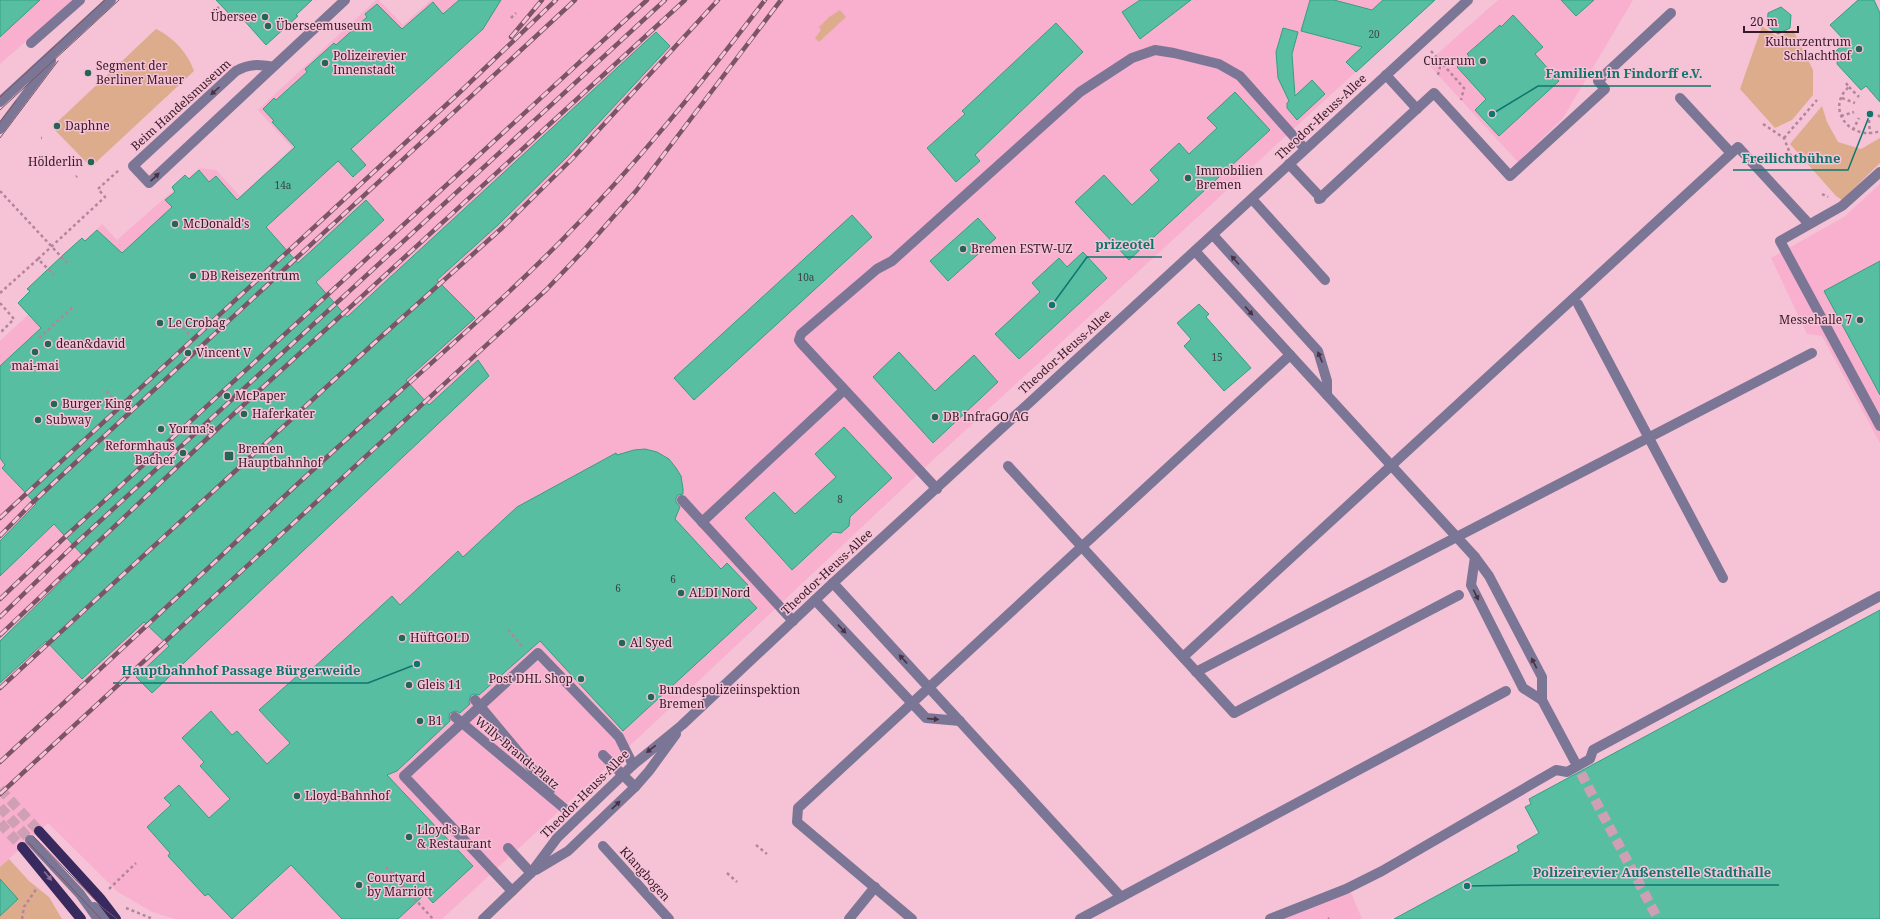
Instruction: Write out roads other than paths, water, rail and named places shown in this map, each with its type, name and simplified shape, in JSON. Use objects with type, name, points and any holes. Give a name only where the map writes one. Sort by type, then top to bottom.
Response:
[{"type":"main road","points":[[39,831],[100,898],[116,919]]},
{"type":"main road","points":[[26,843],[48,877],[81,919]]},
{"type":"street","points":[[31,43],[80,0]]},
{"type":"street","points":[[0,102],[110,0]]},
{"type":"street","name":"Beim Handelsmuseum","points":[[272,67],[247,65],[236,71],[133,166],[149,183],[345,0]]},
{"type":"street","name":"Theodor-Heuss-Allee","points":[[483,919],[531,873],[557,838],[622,775],[682,725],[815,600],[1468,0]]},
{"type":"street","points":[[1289,164],[1320,199],[1434,93],[1510,176],[1605,89],[1598,81],[1671,13]]},
{"type":"street","points":[[0,129],[26,96],[61,46]]},
{"type":"street","points":[[937,488],[801,343],[799,340],[801,334],[877,270],[892,261],[1080,92],[1132,58],[1155,50],[1219,64],[1240,76],[1306,149]]},
{"type":"street","points":[[1386,75],[1417,109]]},
{"type":"street","points":[[1680,98],[1731,153]]},
{"type":"street","points":[[1183,657],[1738,147],[1809,224]]},
{"type":"street","points":[[1880,172],[1842,206],[1780,241],[1880,426]]},
{"type":"street","points":[[1252,199],[1325,280]]},
{"type":"street","points":[[1213,235],[1318,351],[1324,365],[1327,381],[1327,395]]},
{"type":"street","points":[[1195,251],[1475,557],[1489,576],[1542,677],[1542,700],[1574,760]]},
{"type":"street","points":[[1578,304],[1723,578]]},
{"type":"street","points":[[1196,672],[1649,436],[1812,353]]},
{"type":"street","points":[[912,919],[797,822],[798,808],[1290,355]]},
{"type":"street","points":[[702,522],[844,390]]},
{"type":"street","points":[[1008,466],[1234,713],[1459,595]]},
{"type":"street","points":[[682,500],[794,621]]},
{"type":"street","points":[[1475,557],[1471,584],[1523,688],[1542,700]]},
{"type":"street","points":[[834,583],[1121,897]]},
{"type":"street","points":[[1270,919],[1346,889],[1382,871],[1556,770],[1567,772],[1590,758],[1593,750],[1880,596]]},
{"type":"street","points":[[815,600],[911,704],[926,718],[960,721]]},
{"type":"street","name":"Willy-Brandt-Platz","points":[[512,891],[404,776],[458,720],[538,652],[619,737],[633,765]]},
{"type":"street","points":[[1080,919],[1506,691]]},
{"type":"street","name":"Willy-Brandt-Platz","points":[[458,720],[565,809],[477,703]]},
{"type":"street","name":"Theodor-Heuss-Allee","points":[[531,873],[568,851],[635,787],[649,771],[682,725]]},
{"type":"street","points":[[603,755],[635,787]]},
{"type":"street","points":[[26,843],[109,919]]},
{"type":"street","name":"Klangbogen","points":[[603,846],[669,919]]},
{"type":"street","points":[[508,848],[531,873]]},
{"type":"street","points":[[849,919],[875,888]]},
{"type":"street","points":[[80,894],[98,919]]},
{"type":"tunnel","points":[[1574,760],[1658,919]]},
{"type":"tunnel","points":[[0,789],[39,831]]},
{"type":"tunnel","points":[[0,807],[30,840]]},
{"type":"tunnel","points":[[0,823],[22,847]]},
{"type":"tram line","points":[[0,97],[105,0]]},
{"type":"tram line","points":[[0,110],[119,0]]},
{"type":"tram line","points":[[0,138],[58,61]]},
{"type":"tram line","points":[[0,122],[16,101]]},
{"type":"tram line","points":[[33,836],[103,908],[117,919]]},
{"type":"tram line","points":[[28,842],[101,919]]},
{"type":"railway","points":[[511,37],[542,0]]},
{"type":"railway","points":[[0,518],[459,93],[556,0]]},
{"type":"railway","points":[[0,536],[32,503],[575,0]]},
{"type":"railway","points":[[0,599],[65,537],[647,0]]},
{"type":"railway","points":[[0,617],[73,546],[665,0]]},
{"type":"railway","points":[[0,635],[213,433],[685,0]]},
{"type":"railway","points":[[0,688],[373,344],[502,228],[572,159],[718,0]]},
{"type":"railway","points":[[0,762],[290,491],[529,273],[589,212],[642,153],[717,62],[765,0]]},
{"type":"railway","points":[[0,794],[546,290],[585,249],[636,191],[781,0]]},
{"type":"place","name":"Übersee","points":[[265,17]]},
{"type":"place","name":"Überseemuseum","points":[[268,26]]},
{"type":"place","name":"Kulturzentrum Schlachthof","points":[[1859,49]]},
{"type":"place","name":"Curarum","points":[[1483,61]]},
{"type":"place","name":"Polizeirevier Innenstadt","points":[[325,63]]},
{"type":"place","name":"Segment der Berliner Mauer","points":[[88,73]]},
{"type":"place","name":"Familien in Findorff e.V.","points":[[1492,114]]},
{"type":"place","name":"Freilichtbühne","points":[[1870,114]]},
{"type":"place","name":"Daphne","points":[[57,126]]},
{"type":"place","name":"Hölderlin","points":[[91,162]]},
{"type":"place","name":"Immobilien Bremen","points":[[1188,178]]},
{"type":"place","name":"McDonald's","points":[[175,224]]},
{"type":"place","name":"Bremen ESTW-UZ","points":[[963,249]]},
{"type":"place","name":"DB Reisezentrum","points":[[193,276]]},
{"type":"place","name":"prizeotel","points":[[1052,305]]},
{"type":"place","name":"Messehalle 7","points":[[1860,320]]},
{"type":"place","name":"Le Crobag","points":[[160,323]]},
{"type":"place","name":"dean&david","points":[[48,344]]},
{"type":"place","name":"mai-mai","points":[[35,352]]},
{"type":"place","name":"Vincent V","points":[[188,353]]},
{"type":"place","name":"McPaper","points":[[227,396]]},
{"type":"place","name":"Burger King","points":[[54,404]]},
{"type":"place","name":"Haferkater","points":[[244,414]]},
{"type":"place","name":"DB InfraGO AG","points":[[935,417]]},
{"type":"place","name":"Subway","points":[[38,420]]},
{"type":"place","name":"Yorma’s","points":[[161,429]]},
{"type":"place","name":"Reformhaus Bacher","points":[[183,453]]},
{"type":"place","name":"Bremen Hauptbahnhof","points":[[229,456]]},
{"type":"place","name":"ALDI Nord","points":[[681,593]]},
{"type":"place","name":"HüftGOLD","points":[[402,638]]},
{"type":"place","name":"Al Syed","points":[[622,643]]},
{"type":"place","name":"Hauptbahnhof Passage Bürgerweide","points":[[417,664]]},
{"type":"place","name":"Post DHL Shop","points":[[581,679]]},
{"type":"place","name":"Gleis 11","points":[[409,685]]},
{"type":"place","name":"Bundespolizeiinspektion Bremen","points":[[651,697]]},
{"type":"place","name":"B1","points":[[420,721]]},
{"type":"place","name":"Lloyd-Bahnhof","points":[[297,796]]},
{"type":"place","name":"Lloyd's Bar & Restaurant","points":[[409,837]]},
{"type":"place","name":"Courtyard by Marriott","points":[[359,885]]},
{"type":"place","name":"Polizeirevier Außenstelle Stadthalle","points":[[1467,886]]}]
